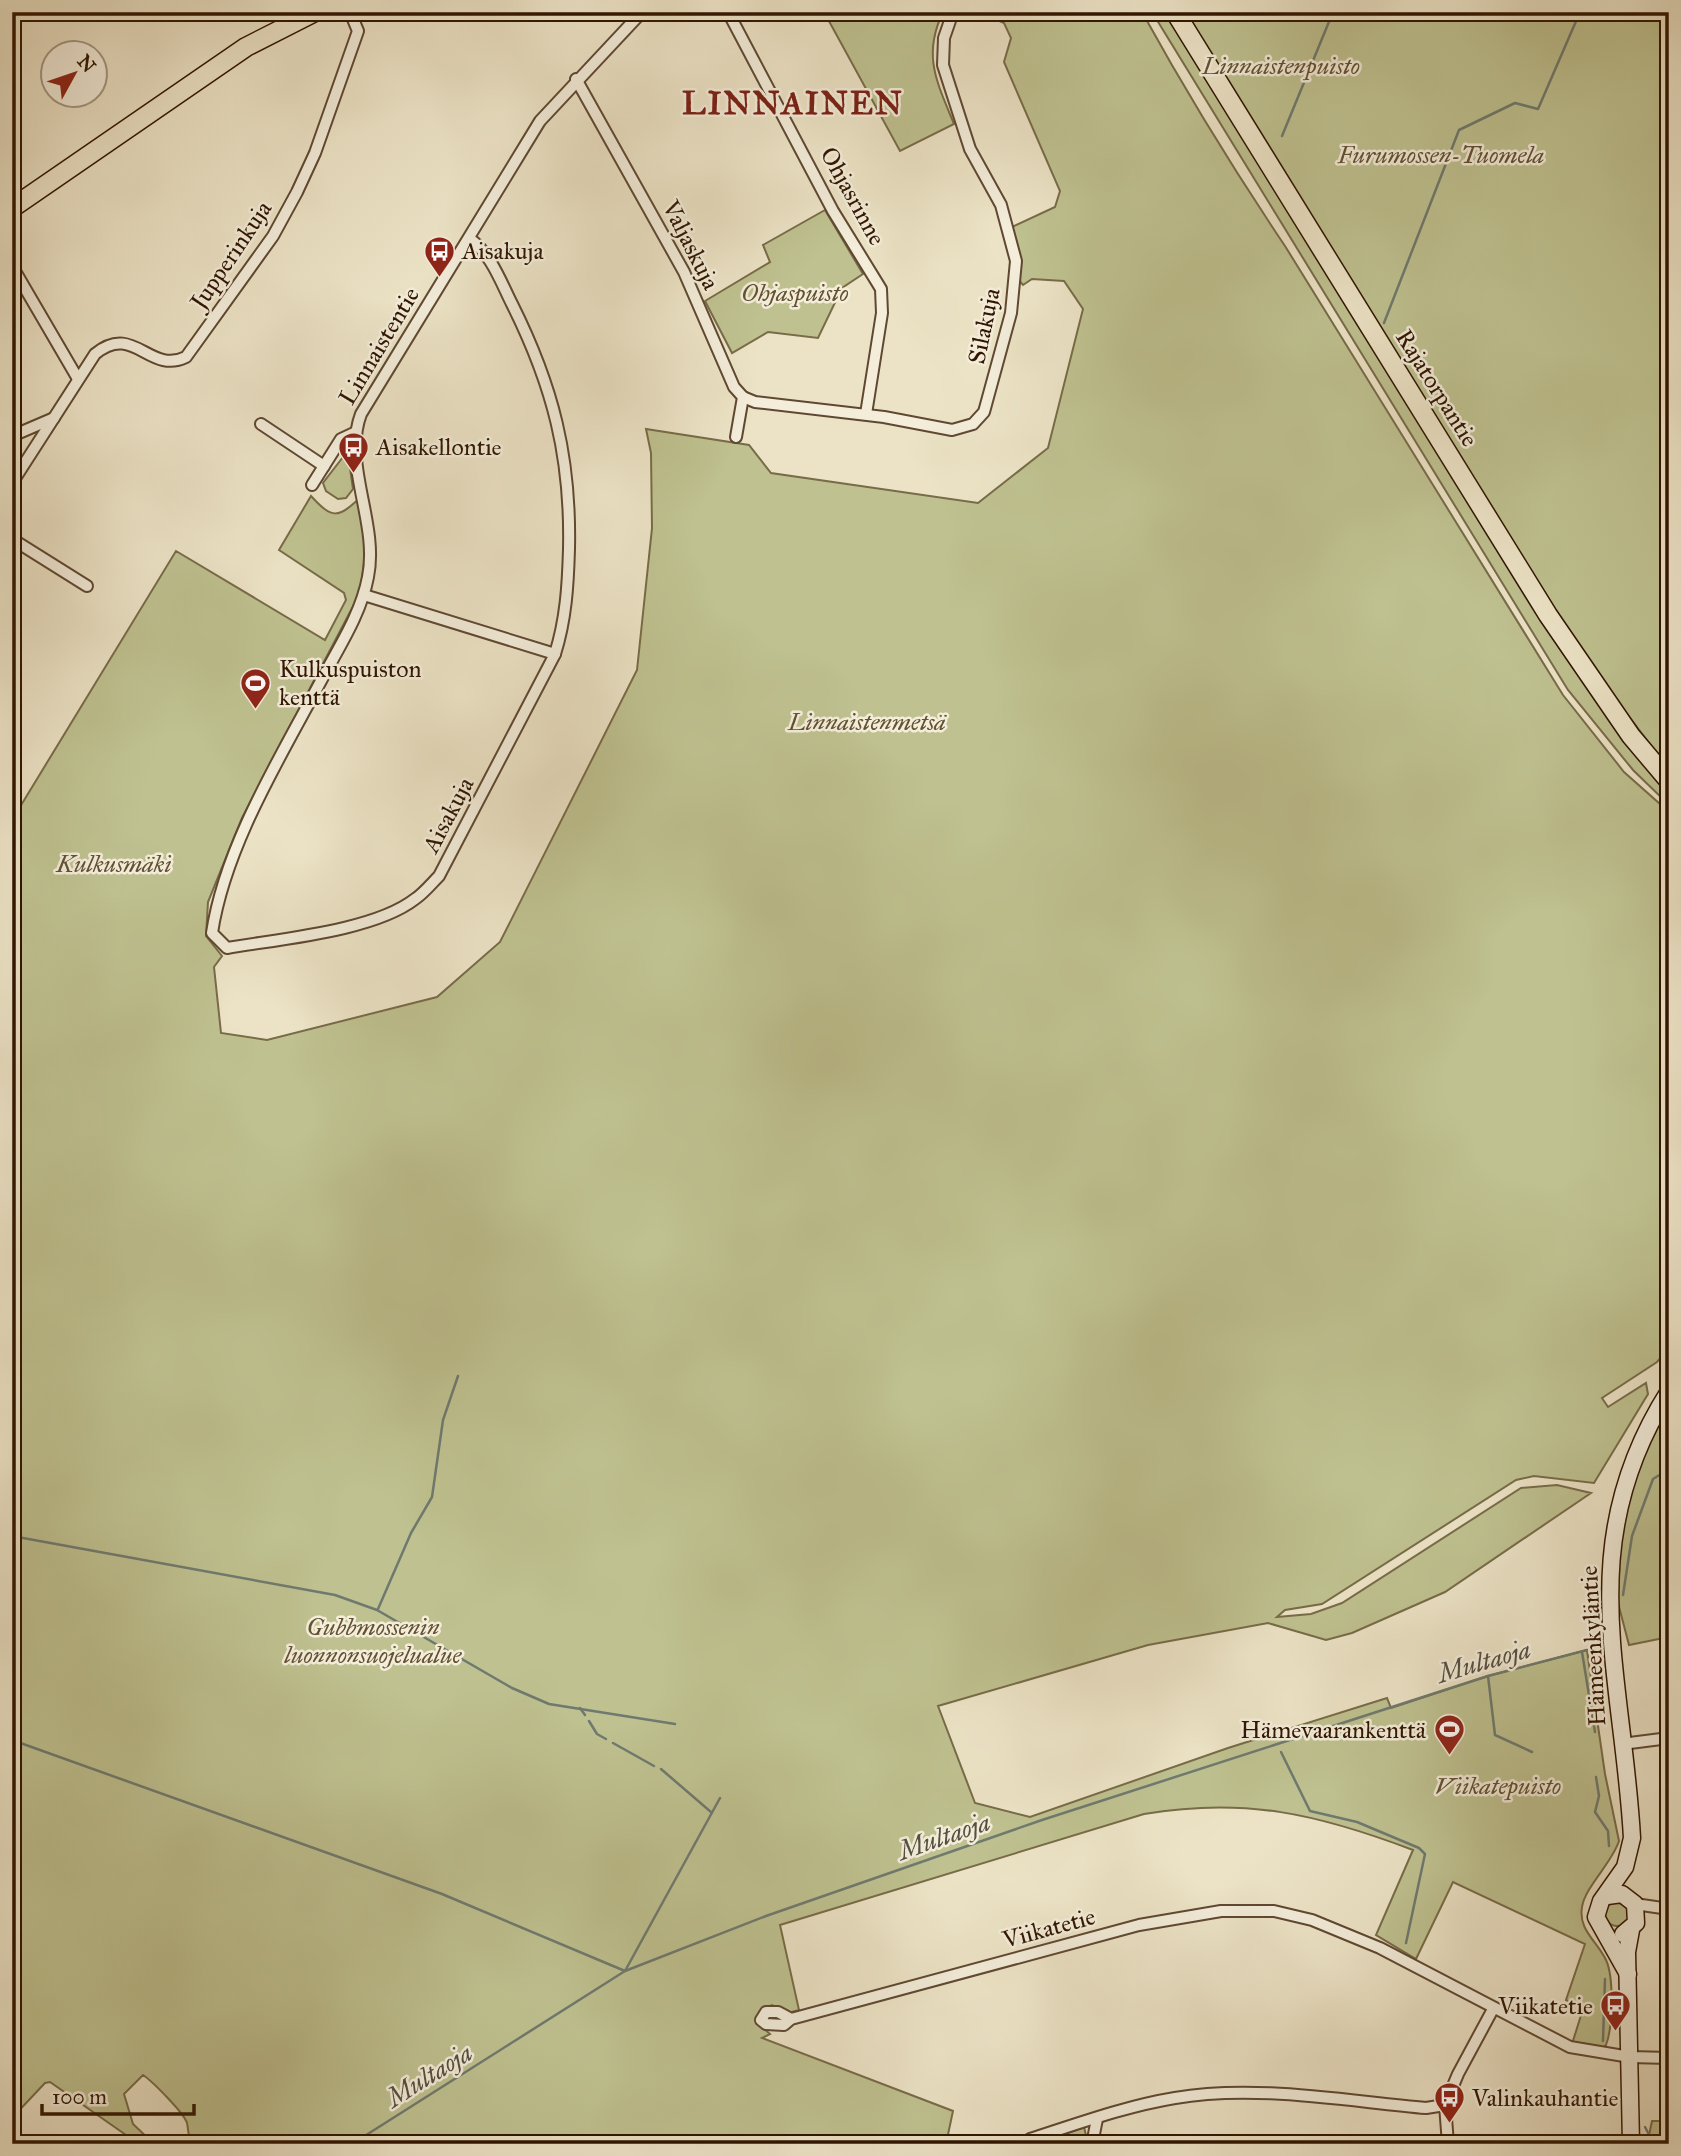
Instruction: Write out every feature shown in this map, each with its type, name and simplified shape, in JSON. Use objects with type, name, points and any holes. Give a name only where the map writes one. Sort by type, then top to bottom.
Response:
[{"type":"main road","points":[[12,208],[246,47],[316,12]]},
{"type":"main road","name":"Rajatorpantie","points":[[1175,12],[1548,615],[1631,736],[1669,781]]},
{"type":"street","name":"Jupperinkuja","points":[[12,483],[95,354],[116,342],[132,345],[149,355],[172,361],[186,357],[191,352],[219,307],[274,236],[302,183],[358,32],[350,12]]},
{"type":"street","name":"Linnaistentie","points":[[219,942],[212,933],[215,915],[239,846],[258,801],[364,595],[370,564],[371,534],[358,463],[356,432],[366,404],[540,121],[576,79],[642,12]]},
{"type":"street","name":"Ohjasrinne","points":[[728,12],[833,211],[881,289],[882,313],[866,414]]},
{"type":"street","name":"Silakuja","points":[[743,397],[755,402],[866,414],[952,430],[964,429],[984,412],[1011,313],[1016,261],[1009,228],[1000,205],[970,149],[943,65],[947,22],[953,12]]},
{"type":"street","name":"Valjaskuja","points":[[576,79],[684,272],[734,387],[743,397]]},
{"type":"street","name":"Aisakuja","points":[[219,942],[226,948],[326,931],[388,915],[415,899],[439,876],[555,654],[564,625],[569,538],[566,469],[559,422],[528,337],[490,260],[469,238]]},
{"type":"street","points":[[12,266],[78,379]]},
{"type":"street","points":[[736,437],[743,397]]},
{"type":"street","points":[[12,436],[54,418]]},
{"type":"street","points":[[261,424],[324,466]]},
{"type":"street","points":[[312,485],[341,439],[356,432]]},
{"type":"street","points":[[12,539],[87,586]]},
{"type":"street","points":[[364,595],[555,654]]},
{"type":"street","name":"Hämeenkyläntie","points":[[1630,2144],[1627,1941],[1633,1913],[1625,1886],[1625,1867],[1632,1838],[1609,1607],[1613,1531],[1630,1466],[1669,1391]]},
{"type":"street","points":[[1622,1744],[1669,1738]]},
{"type":"street","name":"Hämeenkyläntie","points":[[1607,1896],[1625,1867]]},
{"type":"street","points":[[1633,1913],[1622,1894],[1607,1896],[1597,1909],[1596,1917],[1605,1931],[1616,1935],[1633,1913],[1669,1909]]},
{"type":"street","name":"Viikatetie","points":[[791,2019],[1141,1924],[1234,1910],[1274,1911],[1344,1931],[1570,2047],[1630,2057],[1669,2058]]},
{"type":"street","name":"Hämeenkyläntie","points":[[1605,1931],[1628,1974]]},
{"type":"street","points":[[1448,2144],[1446,2105],[1458,2074],[1493,2009]]},
{"type":"street","points":[[1027,2144],[1030,2139],[1097,2119],[1175,2098],[1205,2095],[1277,2096],[1426,2109],[1446,2105]]},
{"type":"street","points":[[1092,2144],[1097,2119]]},
{"type":"green space","points":[[824,12],[943,12],[933,42],[934,69],[954,124],[900,151]]},
{"type":"green space","points":[[979,12],[1142,12],[1247,189],[1563,695],[1624,772],[1669,812],[1669,1348],[1657,1362],[1602,1398],[1608,1407],[1646,1383],[1648,1394],[1594,1483],[1534,1476],[1516,1480],[1322,1604],[1285,1610],[1277,1617],[1311,1614],[1342,1603],[1521,1488],[1557,1485],[1591,1493],[1445,1592],[1352,1633],[1326,1640],[1268,1623],[1148,1645],[938,1706],[975,1803],[1030,1817],[1228,1748],[1387,1698],[1391,1708],[1488,1676],[1587,1650],[1605,1774],[1619,1841],[1611,1858],[1588,1891],[1582,1907],[1585,1929],[1609,1968],[1611,2015],[1606,2045],[1602,2048],[1572,2044],[1583,2009],[1566,2000],[1585,1944],[1453,1882],[1416,1959],[1376,1935],[1413,1850],[1313,1818],[1248,1808],[1215,1807],[1144,1814],[780,1925],[799,2010],[788,2013],[772,2005],[764,2008],[763,2028],[770,2034],[762,2038],[953,2111],[946,2144],[193,2144],[185,2118],[143,2075],[124,2094],[133,2124],[150,2140],[147,2144],[139,2144],[50,2082],[45,2083],[12,2118],[12,820],[176,551],[325,640],[346,600],[344,593],[279,550],[311,496],[325,509],[336,513],[347,509],[361,497],[366,547],[360,593],[242,818],[208,902],[206,936],[222,956],[214,967],[221,1033],[267,1040],[437,997],[500,942],[637,670],[652,528],[651,453],[646,429],[749,445],[771,473],[978,503],[1048,448],[1083,309],[1064,281],[1032,279],[1023,285],[1018,279],[1012,227],[1055,207],[1060,191],[1004,62],[1011,38],[1004,23]]},
{"type":"green space","points":[[1152,12],[1168,12],[1669,789],[1669,805],[1633,770],[1568,690]]},
{"type":"green space","name":"Furumossen-Tuomela","points":[[1184,12],[1669,12],[1669,769],[1578,650]]},
{"type":"green space","name":"Ohjaspuisto","points":[[825,210],[863,274],[842,288],[818,338],[768,332],[732,353],[705,301],[770,262],[763,245]]},
{"type":"green space","points":[[343,457],[349,461],[353,489],[346,498],[338,499],[326,491],[323,483]]},
{"type":"green space","points":[[1669,1406],[1669,1637],[1629,1645],[1617,1599],[1619,1547],[1624,1512],[1648,1445]]},
{"type":"green space","points":[[1617,1902],[1626,1905],[1629,1914],[1626,1923],[1617,1926],[1608,1923],[1605,1914],[1608,1905]]},
{"type":"green space","points":[[1652,2121],[1669,2121],[1669,2144],[1647,2144]]},
{"type":"green space","points":[[1084,2127],[1088,2144],[1039,2144]]},
{"type":"waterway","points":[[1282,136],[1333,12]]},
{"type":"waterway","points":[[1384,323],[1459,130],[1515,103],[1538,109],[1580,12]]},
{"type":"waterway","points":[[378,1609],[411,1533],[432,1497],[443,1420],[458,1376]]},
{"type":"waterway","name":"Multaoja","points":[[1623,1595],[1632,1536],[1653,1479],[1669,1469]]},
{"type":"waterway","points":[[12,1536],[335,1595],[377,1610],[512,1688],[549,1704],[675,1724]]},
{"type":"waterway","name":"Multaoja","points":[[352,2144],[625,1971],[766,1916],[1042,1820],[1488,1676],[1587,1650]]},
{"type":"waterway","points":[[1582,1652],[1595,1732]]},
{"type":"waterway","points":[[1488,1676],[1495,1735],[1532,1752]]},
{"type":"waterway","points":[[580,1708],[585,1715]]},
{"type":"waterway","points":[[589,1721],[597,1734],[606,1739]]},
{"type":"waterway","points":[[12,1740],[442,1894],[625,1971],[720,1798]]},
{"type":"waterway","points":[[613,1743],[654,1766]]},
{"type":"waterway","points":[[1281,1752],[1310,1811],[1357,1822],[1419,1848],[1425,1854],[1406,1943]]},
{"type":"waterway","points":[[661,1769],[711,1812]]},
{"type":"waterway","points":[[1596,1777],[1599,1796],[1595,1812],[1608,1831],[1609,1846]]},
{"type":"waterway","points":[[1603,2041],[1605,1979]]},
{"type":"waterway","points":[[1645,2127],[1654,2144]]},
{"type":"place","name":"Aisakuja","points":[[439,278]]},
{"type":"place","name":"Aisakellontie","points":[[353,474]]},
{"type":"place","name":"Kulkuspuiston kenttä","points":[[256,710]]},
{"type":"place","name":"Hämevaarankenttä","points":[[1449,1757]]},
{"type":"place","name":"Viikatetie","points":[[1616,2033]]},
{"type":"place","name":"Valinkauhantie","points":[[1449,2125]]},
{"type":"district","name":"LINNAINEN","points":[[793,103]]},
{"type":"park label","name":"Linnaistenpuisto","points":[[1281,66]]},
{"type":"park label","name":"Linnaistenmetsä","points":[[867,722]]},
{"type":"park label","name":"Kulkusmäki","points":[[114,864]]},
{"type":"park label","name":"Gubbmossenin luonnonsuojelualue","points":[[373,1641]]},
{"type":"park label","name":"Viikatepuisto","points":[[1498,1786]]}]
